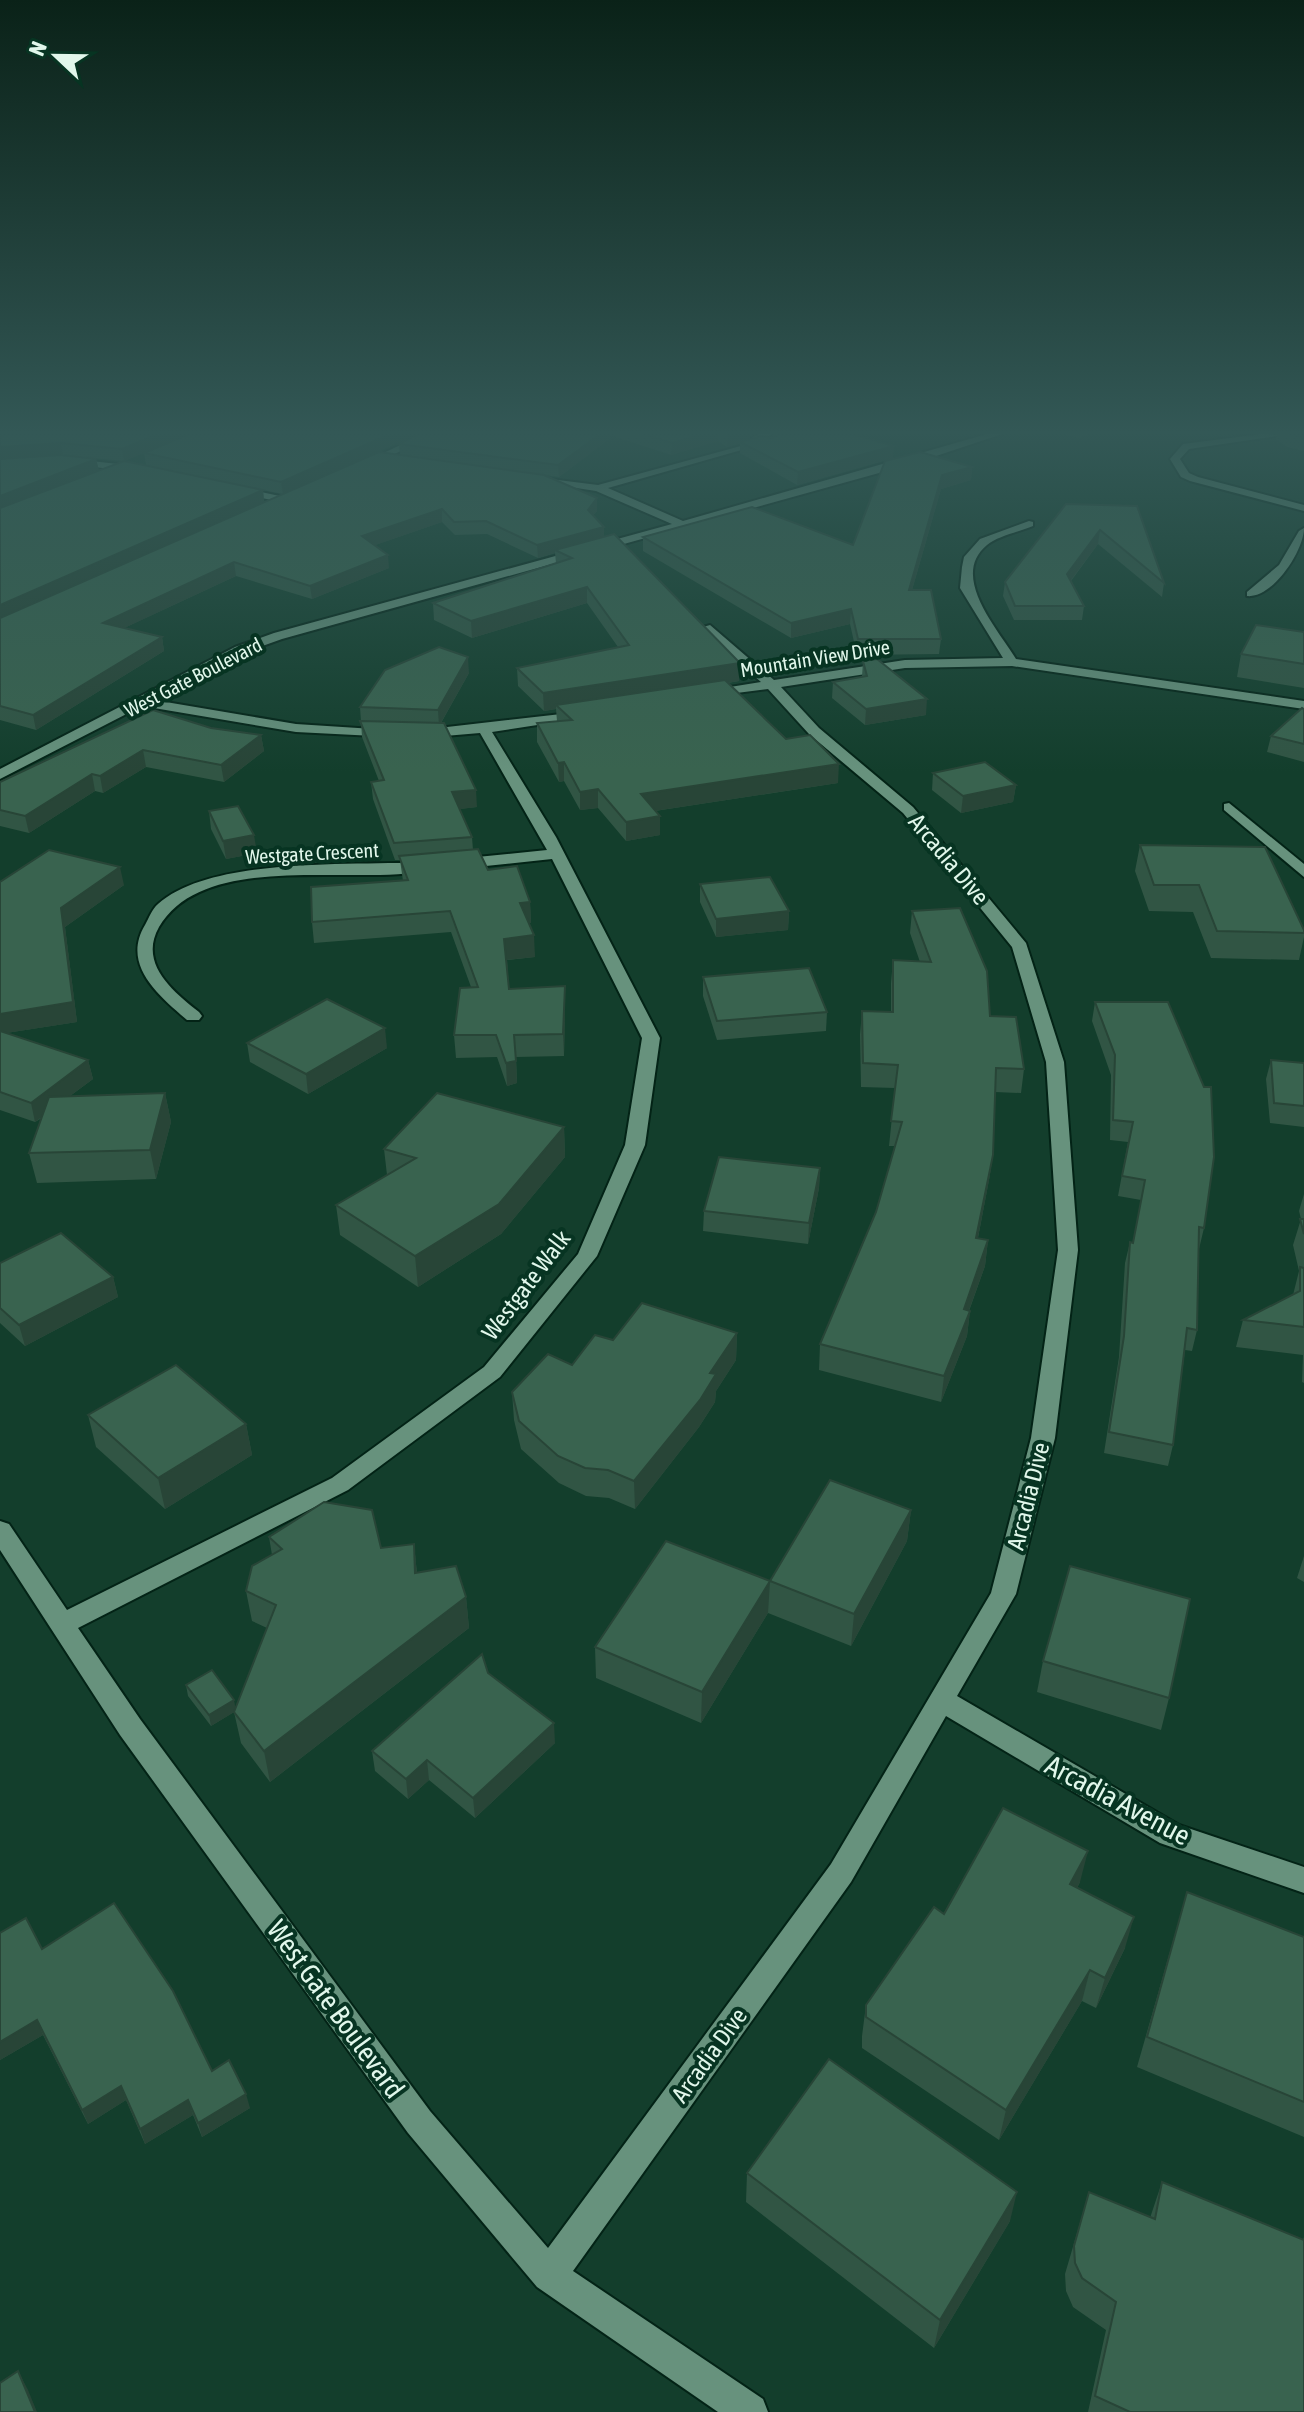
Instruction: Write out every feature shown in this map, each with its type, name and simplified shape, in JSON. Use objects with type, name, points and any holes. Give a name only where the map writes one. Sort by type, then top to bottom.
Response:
[{"type":"street","name":"West Gate Boulevard","points":[[0,775],[239,650],[278,636],[596,547]]},
{"type":"street","points":[[979,547],[970,557],[966,588],[1012,662]]},
{"type":"street","points":[[1251,594],[1284,567],[1295,547]]},
{"type":"street","name":"Arcadia Dive","points":[[549,2275],[841,1873],[1003,1594],[1043,1438],[1068,1250],[1055,1062],[1020,946],[908,810],[814,731],[772,685],[706,628]]},
{"type":"street","name":"Mountain View Drive","points":[[696,696],[905,664],[1012,662],[1304,705]]},
{"type":"street","points":[[143,702],[296,728],[370,735],[484,729],[605,710]]},
{"type":"street","name":"Westgate Walk","points":[[61,1625],[340,1484],[492,1372],[587,1256],[635,1145],[651,1038],[556,854],[484,729]]},
{"type":"street","points":[[1229,807],[1304,872]]},
{"type":"street","name":"Westgate Crescent","points":[[193,1016],[152,981],[145,946],[152,917],[193,889],[265,873],[411,868],[556,854]]},
{"type":"street","name":"West Gate Boulevard","points":[[0,1530],[130,1727],[419,2122],[549,2275],[750,2412]]},
{"type":"street","name":"Arcadia Avenue","points":[[941,1700],[1170,1834],[1304,1880]]},
{"type":"building","points":[[0,547],[134,547],[0,605]]},
{"type":"building","points":[[163,547],[376,547],[388,555],[310,586],[234,562],[103,623],[162,637],[33,715],[0,706],[0,618]]},
{"type":"building","points":[[568,547],[626,547],[740,663],[543,693],[517,668],[629,645],[587,587],[471,621],[433,603],[572,558],[555,550]]},
{"type":"building","points":[[659,547],[921,547],[909,590],[931,590],[941,639],[858,639],[851,609],[791,623]]},
{"type":"building","points":[[1033,547],[1088,547],[1067,574],[1084,606],[1015,606],[1005,582]]},
{"type":"building","points":[[1120,547],[1151,547],[1164,583]]},
{"type":"building","points":[[1256,625],[1304,632],[1304,664],[1241,654]]},
{"type":"building","points":[[439,647],[468,657],[438,710],[360,707],[385,670]]},
{"type":"building","points":[[877,659],[927,699],[866,709],[833,682],[867,676],[863,661]]},
{"type":"building","points":[[725,680],[786,739],[810,735],[839,764],[641,794],[660,816],[626,822],[598,789],[580,792],[564,762],[558,763],[537,723],[572,720],[556,705]]},
{"type":"building","points":[[1302,708],[1304,744],[1271,736]]},
{"type":"building","points":[[153,710],[211,728],[261,735],[221,765],[143,750],[100,776],[92,774],[25,816],[0,810],[0,782]]},
{"type":"building","points":[[360,721],[444,723],[476,790],[452,792],[472,837],[394,843],[371,782],[384,780]]},
{"type":"building","points":[[985,762],[1016,785],[963,796],[933,773]]},
{"type":"building","points":[[238,806],[254,835],[223,841],[209,811]]},
{"type":"building","points":[[1140,845],[1265,847],[1304,933],[1217,931],[1199,885],[1154,885]]},
{"type":"building","points":[[478,849],[488,870],[517,866],[530,902],[520,903],[534,935],[504,939],[509,989],[565,986],[563,1034],[514,1035],[516,1061],[506,1063],[496,1035],[454,1035],[460,988],[478,987],[450,911],[312,922],[311,887],[408,880],[399,856]]},
{"type":"building","points":[[49,850],[120,867],[61,908],[73,1002],[0,1014],[0,882]]},
{"type":"building","points":[[770,877],[789,911],[716,919],[700,884]]},
{"type":"building","points":[[960,908],[987,971],[990,1016],[1016,1017],[1024,1069],[996,1068],[993,1155],[976,1238],[988,1240],[964,1309],[970,1311],[944,1376],[820,1344],[876,1212],[902,1122],[891,1121],[898,1065],[863,1063],[862,1011],[893,1012],[893,960],[931,962],[912,911]]},
{"type":"building","points":[[809,968],[827,1012],[717,1021],[703,977]]},
{"type":"building","points":[[327,999],[385,1028],[306,1074],[247,1043]]},
{"type":"building","points":[[1095,1002],[1168,1002],[1204,1087],[1211,1087],[1214,1157],[1204,1228],[1199,1227],[1197,1330],[1187,1328],[1173,1445],[1109,1432],[1124,1336],[1130,1242],[1133,1243],[1145,1180],[1122,1176],[1133,1122],[1113,1120],[1115,1055]]},
{"type":"building","points":[[0,1031],[88,1060],[31,1103],[0,1092]]},
{"type":"building","points":[[1271,1060],[1304,1063],[1304,1106],[1274,1103]]},
{"type":"building","points":[[165,1093],[150,1150],[29,1153],[49,1097]]},
{"type":"building","points":[[437,1093],[564,1127],[499,1204],[415,1256],[336,1205],[416,1158],[384,1149]]},
{"type":"building","points":[[719,1157],[820,1168],[809,1223],[704,1211]]},
{"type":"building","points":[[61,1233],[113,1277],[19,1325],[0,1308],[0,1263]]},
{"type":"building","points":[[1300,1267],[1304,1268],[1304,1327],[1243,1320],[1300,1291]]},
{"type":"building","points":[[642,1303],[737,1333],[710,1373],[716,1374],[700,1400],[634,1481],[608,1470],[585,1468],[558,1456],[519,1421],[512,1392],[548,1354],[572,1365],[595,1335],[613,1340]]},
{"type":"building","points":[[176,1365],[246,1424],[158,1478],[88,1415]]},
{"type":"building","points":[[830,1480],[911,1510],[854,1614],[770,1581]]},
{"type":"building","points":[[324,1502],[372,1510],[381,1548],[414,1544],[415,1573],[456,1566],[466,1597],[264,1751],[234,1712],[276,1605],[246,1591],[252,1566],[282,1549],[269,1537]]},
{"type":"building","points":[[666,1541],[770,1581],[702,1692],[595,1647]]},
{"type":"building","points":[[1070,1566],[1190,1599],[1169,1698],[1043,1661]]},
{"type":"building","points":[[482,1654],[488,1673],[554,1723],[473,1798],[427,1760],[406,1779],[372,1751]]},
{"type":"building","points":[[212,1670],[234,1700],[209,1715],[186,1685]]},
{"type":"building","points":[[1003,1808],[1088,1851],[1070,1884],[1134,1917],[1105,1978],[1090,1970],[1006,2110],[866,2017],[866,2005],[934,1907],[944,1914]]},
{"type":"building","points":[[1187,1892],[1304,1937],[1304,2102],[1147,2037]]},
{"type":"building","points":[[114,1903],[173,1991],[212,2071],[229,2060],[246,2094],[198,2123],[188,2100],[140,2129],[121,2086],[82,2110],[37,2020],[0,2042],[0,1933],[26,1918],[42,1949]]},
{"type":"building","points":[[829,2059],[1017,2192],[940,2320],[747,2173]]},
{"type":"building","points":[[1162,2182],[1304,2240],[1304,2412],[1130,2412],[1095,2396],[1116,2302],[1082,2278],[1075,2263],[1074,2246],[1089,2192],[1155,2219]]},
{"type":"building","points":[[18,2371],[35,2412],[0,2412],[0,2383]]}]
